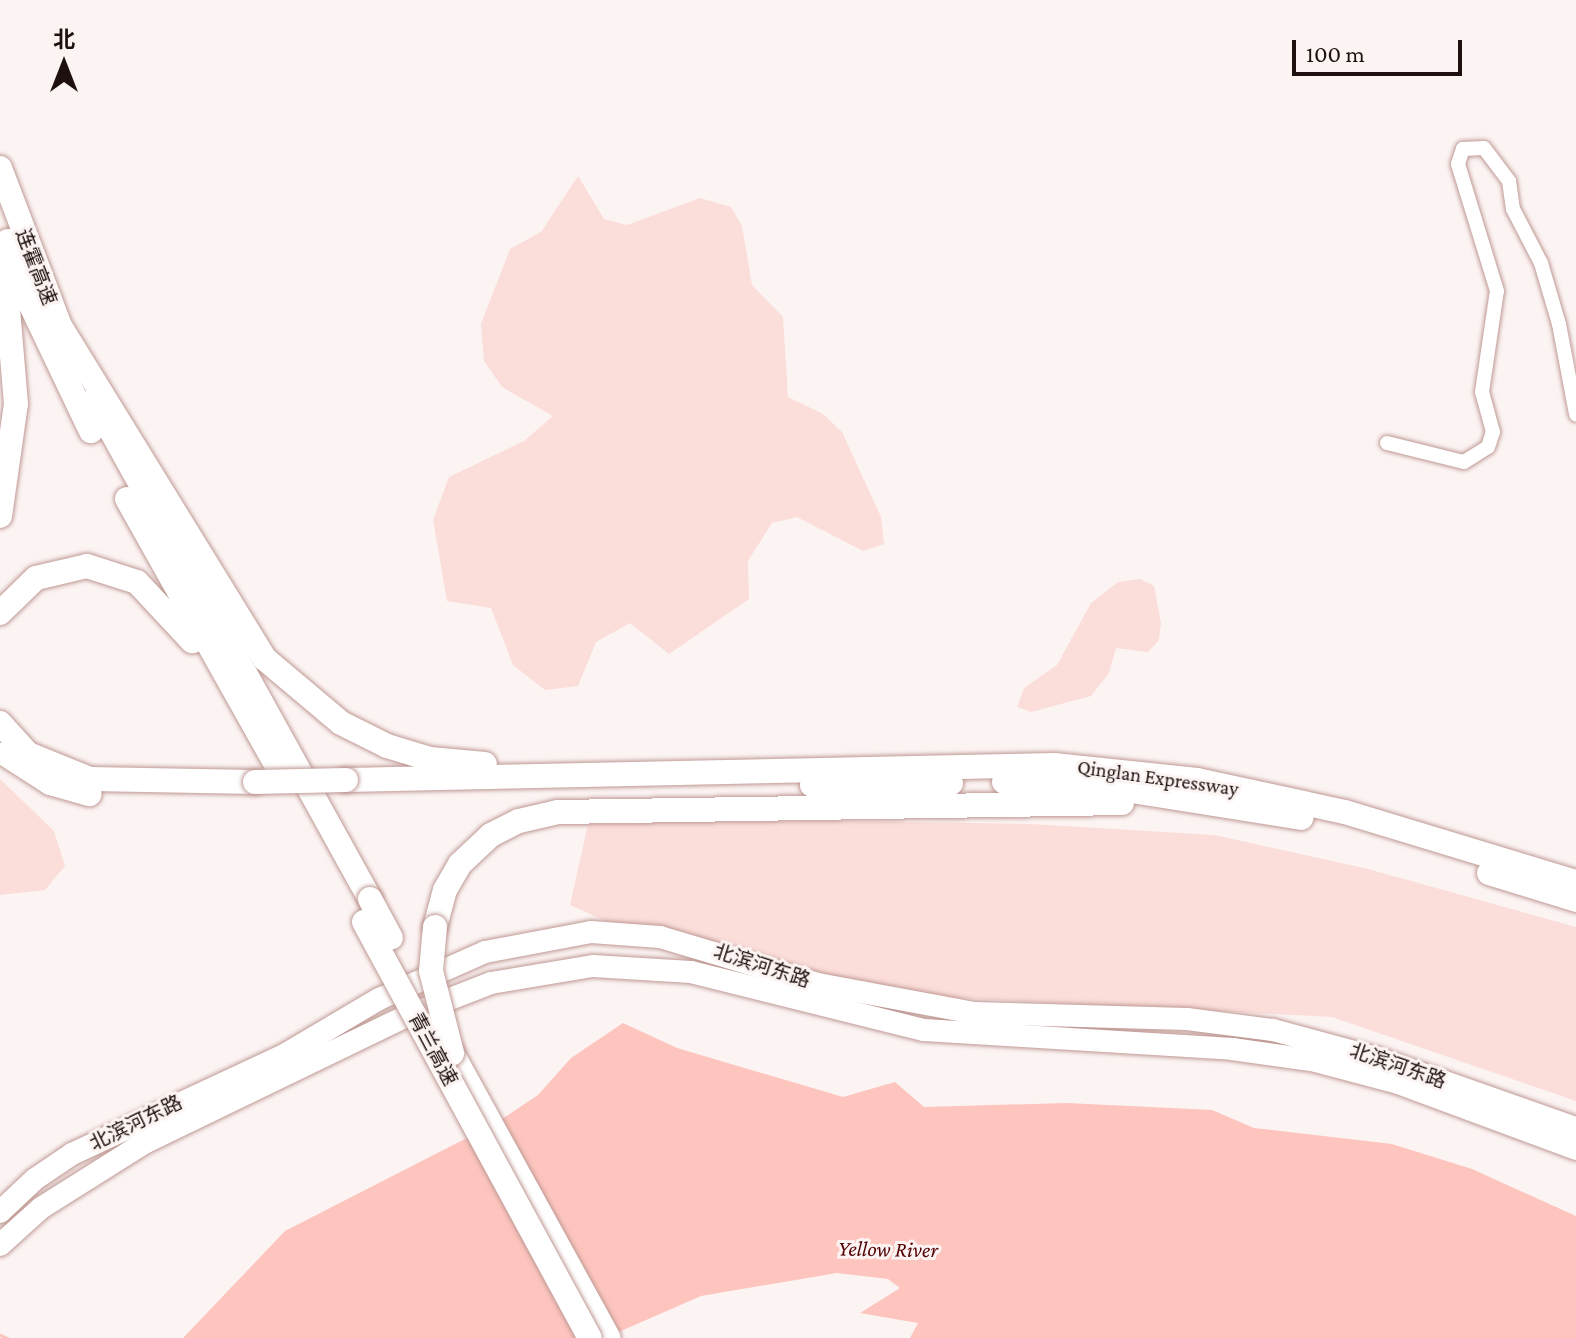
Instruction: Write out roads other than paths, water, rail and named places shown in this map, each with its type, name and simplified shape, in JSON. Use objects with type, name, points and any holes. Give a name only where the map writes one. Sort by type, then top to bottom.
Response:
[{"type":"highway","name":"连霍高速","points":[[0,168],[57,321]]},
{"type":"highway","points":[[0,217],[26,295],[100,449],[274,761]]},
{"type":"highway","points":[[0,238],[16,404],[0,516]]},
{"type":"highway","points":[[57,321],[157,477],[249,638],[295,690],[341,723],[387,746],[468,764],[775,770]]},
{"type":"highway","points":[[57,321],[113,441],[367,910],[452,1053]]},
{"type":"highway","points":[[0,613],[36,578],[64,568],[115,571],[137,582],[196,647],[274,761]]},
{"type":"highway","points":[[0,723],[28,754],[90,779],[255,789]]},
{"type":"highway","points":[[0,750],[17,767],[84,793],[145,798],[255,789],[775,770]]},
{"type":"highway","name":"青兰高速","points":[[274,761],[367,910],[590,1338]]},
{"type":"highway","name":"Qinglan Expressway","points":[[775,770],[1054,765],[1197,780],[1345,812],[1576,882]]},
{"type":"highway","points":[[346,786],[1032,781],[1100,786],[1240,807]]},
{"type":"highway","points":[[452,1053],[431,971],[435,927],[445,890],[460,864],[491,835],[519,821],[558,812],[1065,801],[1240,807]]},
{"type":"highway","name":"Qinglan Expressway","points":[[1240,807],[1340,826],[1576,900]]},
{"type":"highway","name":"青兰高速","points":[[452,1053],[609,1338]]},
{"type":"main road","name":"北滨河东路","points":[[0,1212],[35,1179],[72,1154],[286,1054],[379,999],[485,952],[591,932],[660,937],[818,984],[974,1013],[1187,1019],[1273,1030],[1377,1058],[1576,1128]]},
{"type":"main road","name":"北滨河东路","points":[[0,1245],[41,1208],[146,1142],[409,1015],[491,983],[593,966],[691,972],[862,1019],[924,1030],[1288,1056],[1398,1083],[1576,1149]]},
{"type":"street","points":[[1387,443],[1464,462],[1488,447],[1493,432],[1482,392],[1497,291],[1458,164],[1463,149],[1484,148],[1509,181],[1513,209],[1541,263],[1559,324],[1576,414]]},
{"type":"water","name":"Yellow River","points":[[623,1023],[677,1048],[843,1097],[895,1082],[924,1107],[1067,1103],[1212,1110],[1254,1128],[1392,1144],[1472,1169],[1576,1216],[1576,1338],[910,1338],[918,1323],[860,1313],[900,1288],[888,1279],[837,1273],[701,1296],[605,1338],[183,1338],[285,1231],[496,1123],[538,1095],[571,1058]]},
{"type":"waterway","points":[[0,1335],[7,1338]]}]
